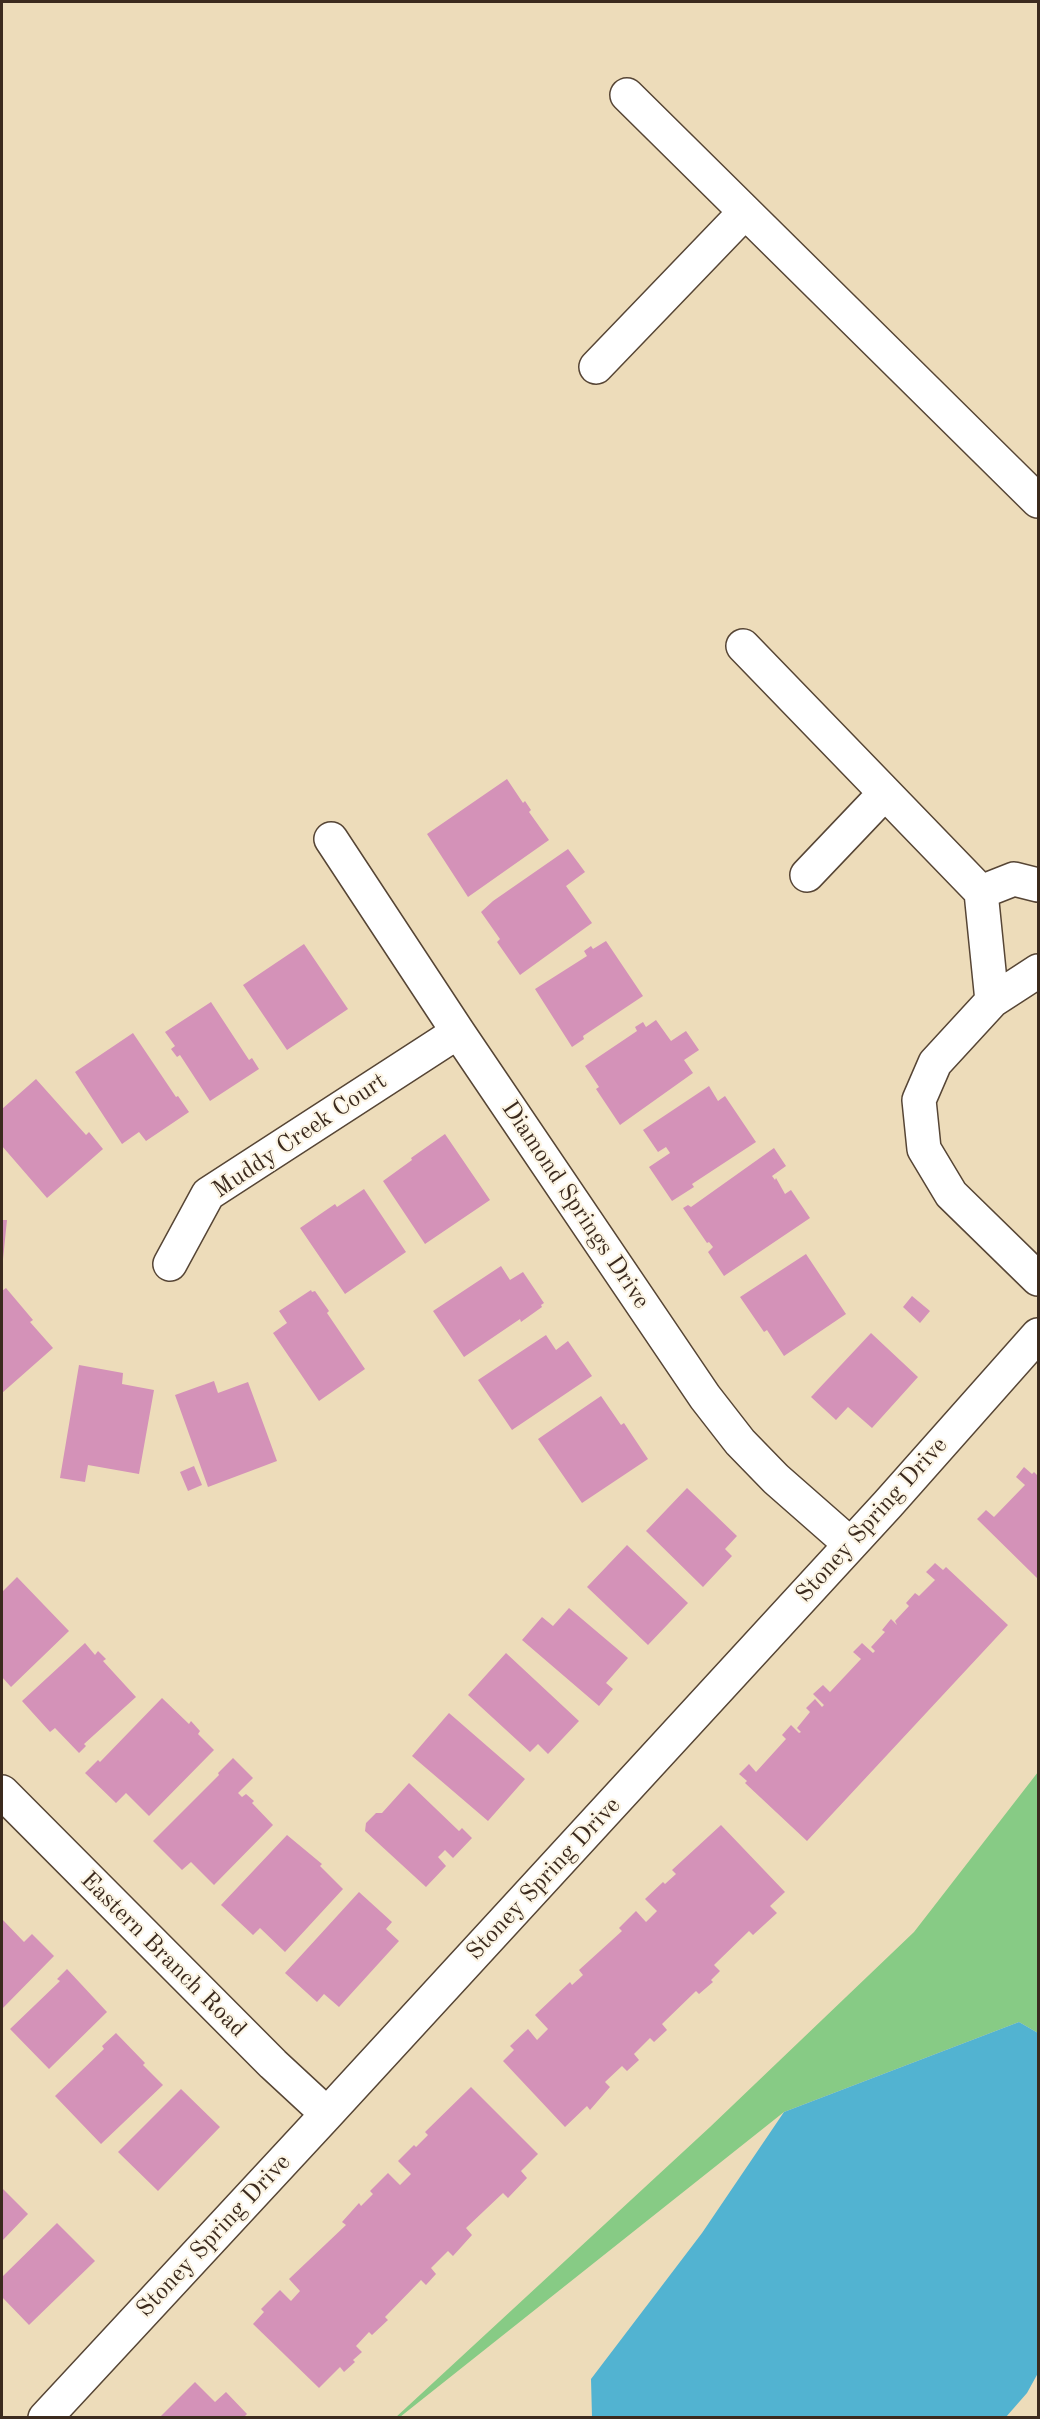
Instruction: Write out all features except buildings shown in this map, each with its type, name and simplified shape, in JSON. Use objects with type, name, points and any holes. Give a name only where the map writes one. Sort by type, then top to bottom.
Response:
[{"type":"street","points":[[627,95],[1038,501]]},
{"type":"street","points":[[596,367],[745,212]]},
{"type":"street","points":[[743,646],[981,892],[992,1001]]},
{"type":"street","points":[[807,874],[885,793]]},
{"type":"street","name":"Diamond Springs Drive","points":[[331,839],[458,1032],[705,1397],[740,1442],[776,1479],[850,1545]]},
{"type":"street","points":[[981,892],[1014,879],[1038,885]]},
{"type":"street","points":[[1038,970],[992,1001],[935,1063],[919,1100],[924,1149],[951,1194],[1038,1279]]},
{"type":"street","name":"Muddy Creek Court","points":[[170,1264],[208,1194],[458,1032]]},
{"type":"street","name":"Stoney Spring Drive","points":[[45,2418],[850,1545],[1038,1335]]},
{"type":"street","name":"Eastern Branch Road","points":[[2,1792],[273,2064],[327,2114]]},
{"type":"green space","points":[[1038,1772],[1038,2033],[1019,2022],[784,2112],[400,2417],[395,2418],[710,2127],[914,1932]]},
{"type":"water","points":[[1019,2022],[1038,2033],[1038,2373],[1027,2393],[1006,2417],[592,2417],[591,2379],[702,2233],[784,2112]]}]
